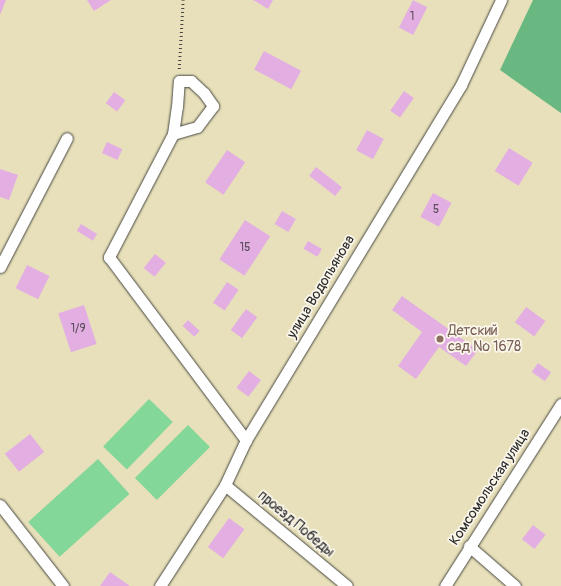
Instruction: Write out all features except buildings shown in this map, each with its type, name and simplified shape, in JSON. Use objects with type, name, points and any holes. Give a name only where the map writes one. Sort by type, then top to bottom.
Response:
[{"type":"street","name":"улица Водопьянова","points":[[160,586],[225,485],[246,440],[461,85],[501,0]]},
{"type":"street","points":[[173,134],[198,127],[213,106],[204,93],[191,81],[178,81],[177,107],[173,134],[108,257],[150,310],[246,440]]},
{"type":"street","points":[[0,267],[67,138]]},
{"type":"street","name":"Комсомольская улица","points":[[445,586],[469,546],[561,404]]},
{"type":"street","name":"проезд Победы","points":[[225,485],[347,586]]},
{"type":"street","points":[[0,505],[63,586]]},
{"type":"street","points":[[469,546],[516,586]]},
{"type":"path","points":[[178,81],[183,0]]},
{"type":"green space","points":[[533,0],[561,0],[561,113],[500,70]]},
{"type":"green space","points":[[149,399],[173,422],[127,469],[103,446]]},
{"type":"green space","points":[[188,425],[210,447],[157,500],[135,478]]},
{"type":"green space","points":[[98,459],[129,494],[60,557],[28,522]]},
{"type":"place","name":"Детский сад № 1678","points":[[440,339]]}]
